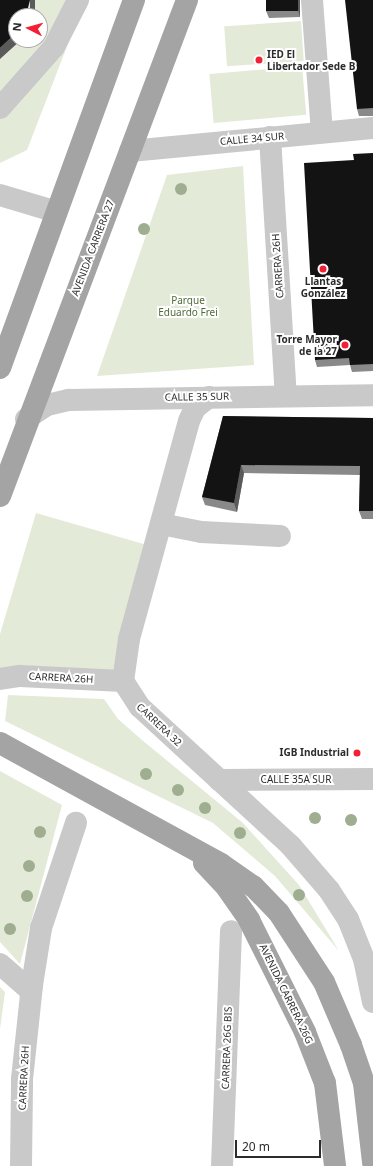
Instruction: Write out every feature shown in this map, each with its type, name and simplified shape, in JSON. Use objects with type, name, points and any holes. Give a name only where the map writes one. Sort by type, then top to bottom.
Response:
[{"type":"main road","points":[[0,368],[134,0]]},
{"type":"main road","name":"AVENIDA CARRERA 27","points":[[0,496],[26,419],[187,0]]},
{"type":"main road","name":"AVENIDA CARRERA 26G","points":[[0,743],[186,845],[253,886],[299,938],[324,982],[351,1044],[364,1083],[373,1162]]},
{"type":"main road","name":"AVENIDA CARRERA 26G","points":[[186,845],[227,888],[249,920],[305,1032],[325,1084],[335,1166]]},
{"type":"street","points":[[0,108],[54,47],[78,0]]},
{"type":"street","points":[[312,0],[322,132]]},
{"type":"street","name":"CALLE 34 SUR","points":[[130,151],[373,128]]},
{"type":"street","name":"CARRERA 26H","points":[[270,137],[286,395]]},
{"type":"street","points":[[0,195],[57,212]]},
{"type":"street","name":"CALLE 35 SUR","points":[[26,419],[47,405],[69,400],[286,395],[373,395]]},
{"type":"street","points":[[122,681],[129,639],[162,524],[189,421],[195,408],[209,397]]},
{"type":"street","points":[[162,524],[201,532],[280,536]]},
{"type":"street","name":"CARRERA 26H","points":[[0,679],[20,676],[122,681]]},
{"type":"street","name":"CARRERA 32","points":[[122,681],[140,707],[291,846],[329,890],[348,919],[361,952],[373,1002]]},
{"type":"street","name":"CALLE 35A SUR","points":[[219,780],[373,779]]},
{"type":"street","name":"CARRERA 26H","points":[[21,1166],[22,1079],[31,991],[41,928],[76,824]]},
{"type":"street","name":"CARRERA 26G BIS","points":[[222,1166],[232,931]]},
{"type":"street","points":[[0,964],[31,991]]},
{"type":"green space","points":[[0,0],[85,0],[27,150],[0,163]]},
{"type":"green space","points":[[301,21],[304,61],[227,66],[224,26]]},
{"type":"green space","points":[[302,66],[306,115],[214,123],[209,74]]},
{"type":"green space","name":"Parque Eduardo Frei","points":[[243,166],[254,365],[97,376],[167,175]]},
{"type":"green space","points":[[36,513],[147,545],[113,674],[0,669],[0,634]]},
{"type":"green space","points":[[8,695],[104,699],[118,719],[243,823],[299,885],[339,951],[275,876],[213,823],[5,721]]},
{"type":"green space","points":[[0,771],[62,805],[20,964],[0,942]]},
{"type":"green space","points":[[0,987],[5,992],[0,1029]]},
{"type":"building","points":[[0,0],[30,0],[28,8],[8,8],[8,40],[0,48]]},
{"type":"building","points":[[266,0],[298,0],[298,11],[266,11]]},
{"type":"building","points":[[345,0],[373,0],[373,108],[357,109]]},
{"type":"building","points":[[373,153],[373,364],[350,365],[349,358],[315,360],[304,163],[354,160],[353,154]]},
{"type":"building","points":[[223,416],[373,418],[373,511],[359,511],[360,466],[241,465],[234,503],[202,497]]},
{"type":"place","name":"IED El Libertador Sede B","points":[[259,60]]},
{"type":"place","name":"Llantas González","points":[[323,269]]},
{"type":"place","name":"Torre Mayor de la 27","points":[[345,345]]},
{"type":"place","name":"IGB Industrial","points":[[357,753]]}]
